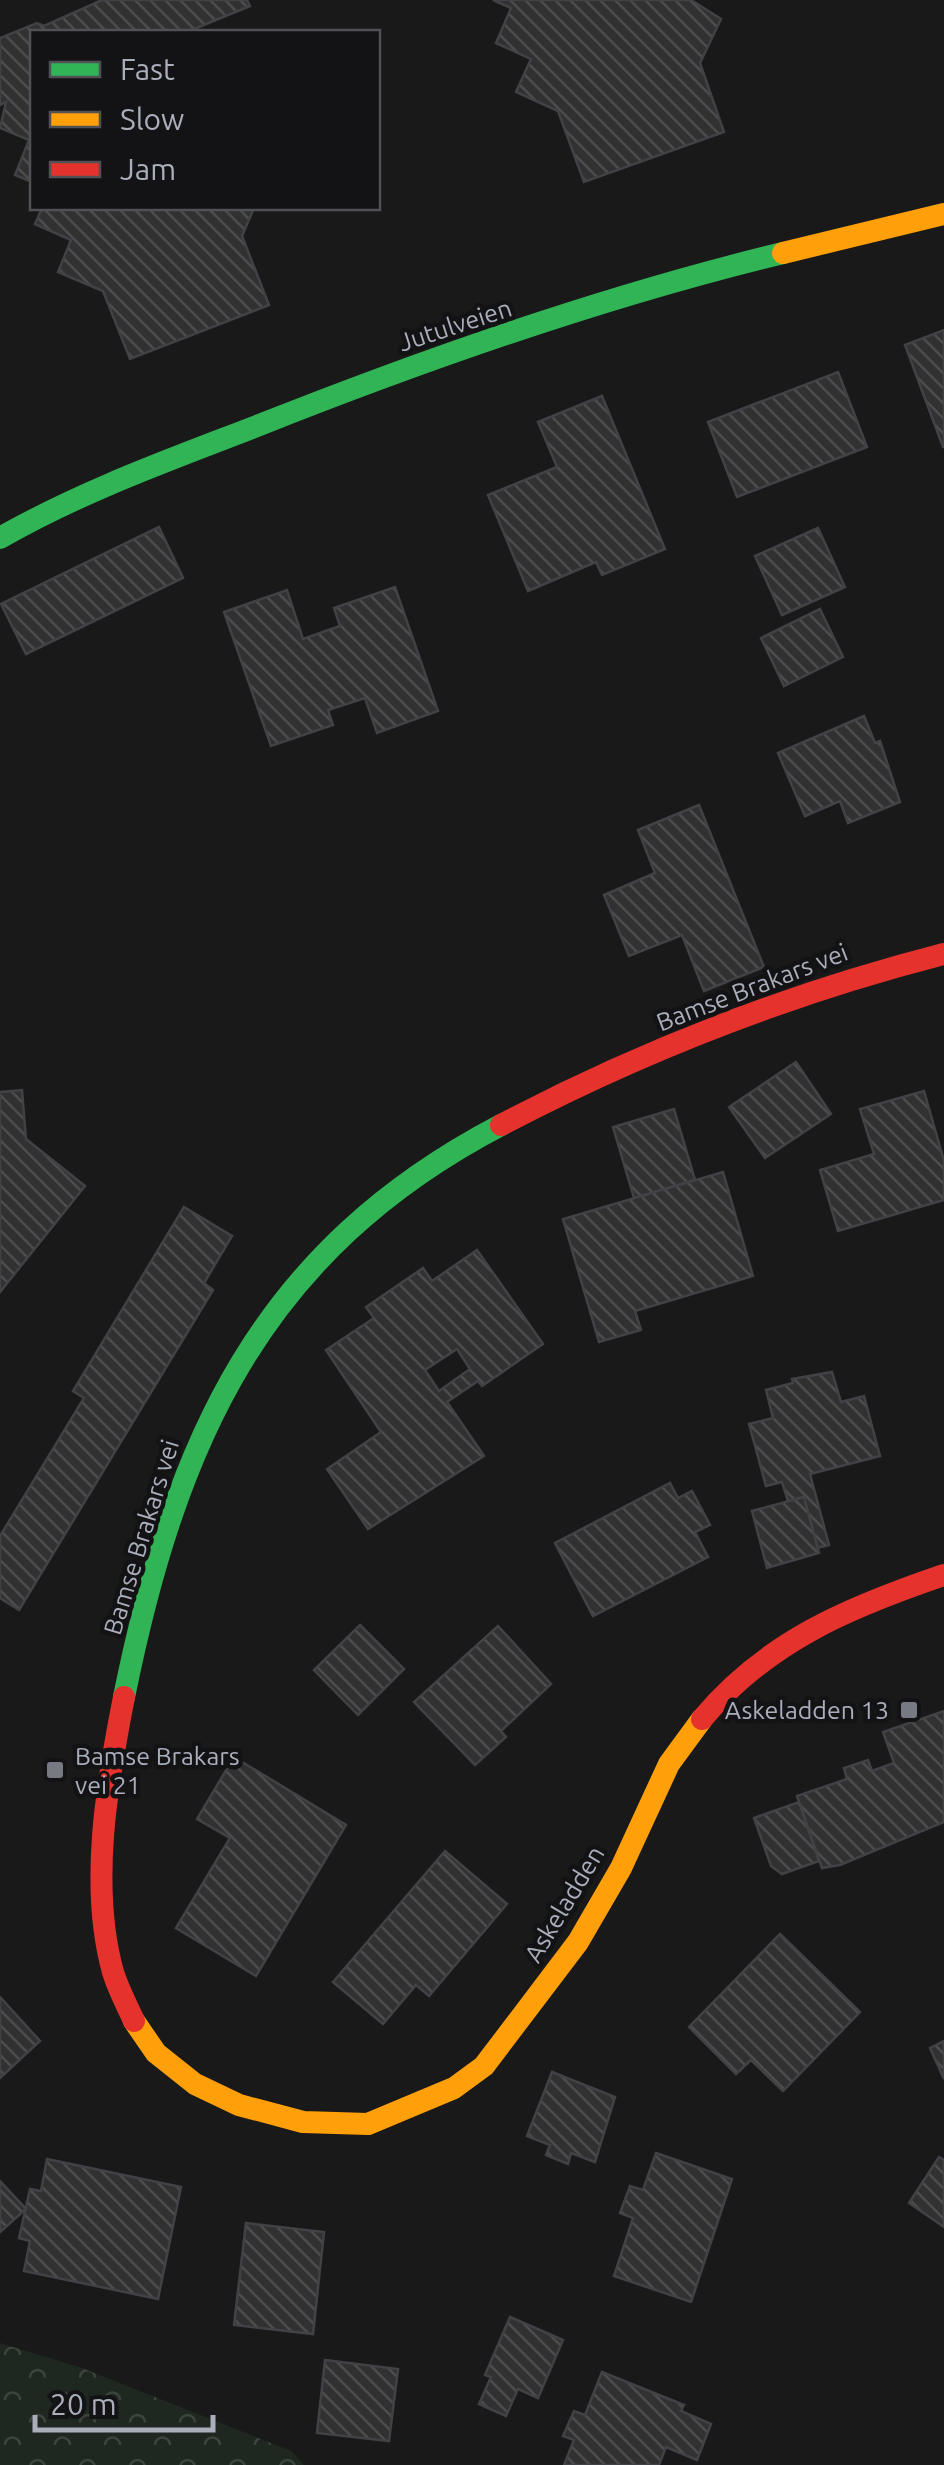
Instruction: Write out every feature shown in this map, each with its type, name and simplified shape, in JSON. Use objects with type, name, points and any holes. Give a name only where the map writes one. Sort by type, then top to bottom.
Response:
[{"type":"street","name":"Jutulveien","points":[[0,538],[65,501],[368,383],[699,272],[944,214]]},
{"type":"street","name":"Bamse Brakars vei","points":[[174,2070],[134,2026],[116,1976],[105,1914],[106,1814],[117,1729],[164,1542],[201,1439],[248,1348],[295,1282],[366,1216],[480,1136],[581,1081],[856,976],[944,954]]},
{"type":"street","name":"Askeladden","points":[[174,2070],[219,2098],[282,2118],[364,2126],[473,2077],[544,1991],[611,1888],[672,1756],[756,1662],[865,1601],[944,1575]]},
{"type":"green space","points":[[0,2343],[82,2368],[291,2451],[304,2465],[0,2465]]},
{"type":"building","points":[[102,0],[247,0],[250,6],[192,30],[30,30],[30,181],[15,175],[29,140],[0,128],[6,102],[0,105],[0,38],[37,23],[44,26]]},
{"type":"building","points":[[493,0],[691,0],[721,19],[700,63],[724,132],[584,182],[558,111],[516,92],[531,59],[496,43],[511,8]]},
{"type":"building","points":[[41,210],[253,210],[242,236],[269,305],[130,359],[103,291],[58,272],[71,240],[35,224]]},
{"type":"building","points":[[944,330],[944,447],[943,447],[905,345]]},
{"type":"building","points":[[838,372],[867,447],[737,497],[708,422]]},
{"type":"building","points":[[602,396],[665,549],[602,575],[596,562],[528,591],[488,495],[557,467],[538,422]]},
{"type":"building","points":[[159,527],[183,578],[26,654],[1,604]]},
{"type":"building","points":[[818,528],[845,587],[782,615],[755,556]]},
{"type":"building","points":[[395,587],[438,711],[377,733],[365,698],[328,710],[333,725],[271,746],[224,612],[287,590],[303,639],[340,626],[334,608]]},
{"type":"building","points":[[820,609],[843,657],[784,686],[761,638]]},
{"type":"building","points":[[864,716],[875,743],[880,741],[900,802],[848,823],[840,801],[805,816],[778,753]]},
{"type":"building","points":[[699,805],[764,967],[704,991],[682,935],[629,956],[604,895],[655,873],[638,830]]},
{"type":"building","points":[[796,1062],[831,1114],[765,1158],[729,1107]]},
{"type":"building","points":[[22,1090],[26,1139],[85,1186],[0,1292],[0,1092]]},
{"type":"building","points":[[924,1091],[944,1161],[944,1200],[838,1231],[820,1170],[874,1154],[860,1109]]},
{"type":"building","points":[[674,1109],[695,1180],[634,1198],[613,1127]]},
{"type":"building","points":[[723,1172],[753,1276],[635,1311],[641,1330],[599,1342],[563,1219]]},
{"type":"building","points":[[184,1207],[232,1236],[204,1283],[213,1290],[19,1610],[0,1598],[0,1536],[84,1398],[73,1391]]},
{"type":"building","points":[[477,1250],[543,1344],[482,1386],[478,1381],[447,1402],[484,1456],[368,1529],[327,1469],[381,1432],[326,1350],[374,1318],[366,1307],[423,1268],[432,1281]],"holes":[[[457,1349],[470,1369],[439,1391],[425,1370]]]},
{"type":"building","points":[[832,1372],[841,1402],[864,1396],[880,1456],[810,1474],[829,1545],[817,1548],[804,1497],[788,1501],[782,1482],[766,1486],[749,1424],[773,1418],[766,1390],[793,1383],[792,1379]]},
{"type":"building","points":[[670,1483],[678,1498],[692,1491],[710,1525],[695,1532],[708,1557],[593,1616],[555,1543]]},
{"type":"building","points":[[804,1497],[819,1553],[767,1568],[752,1511]]},
{"type":"building","points":[[360,1625],[404,1669],[358,1715],[314,1670]]},
{"type":"building","points":[[498,1626],[551,1684],[501,1731],[506,1737],[475,1765],[414,1702]]},
{"type":"building","points":[[944,1711],[944,1822],[840,1865],[822,1868],[797,1796],[847,1779],[844,1768],[868,1760],[872,1771],[894,1763],[883,1732]]},
{"type":"building","points":[[234,1757],[346,1825],[256,1976],[176,1928],[230,1838],[197,1819]]},
{"type":"building","points":[[799,1802],[819,1861],[782,1874],[771,1866],[754,1818]]},
{"type":"building","points":[[445,1851],[507,1904],[429,1996],[416,1985],[383,2024],[333,1982]]},
{"type":"building","points":[[780,1934],[860,2012],[783,2091],[751,2060],[736,2074],[689,2027]]},
{"type":"building","points":[[0,1997],[40,2041],[0,2078]]},
{"type":"building","points":[[944,2041],[944,2079],[930,2048]]},
{"type":"building","points":[[552,2072],[615,2097],[595,2162],[571,2153],[568,2164],[546,2155],[550,2145],[527,2136]]},
{"type":"building","points":[[656,2153],[732,2179],[691,2302],[614,2276],[633,2218],[620,2213],[630,2186],[643,2190]]},
{"type":"building","points":[[939,2157],[944,2160],[944,2227],[909,2203]]},
{"type":"building","points":[[47,2159],[181,2187],[158,2299],[24,2271],[30,2241],[19,2238],[30,2189],[41,2191]]},
{"type":"building","points":[[0,2181],[26,2209],[0,2232]]},
{"type":"building","points":[[246,2223],[324,2232],[313,2334],[234,2325]]},
{"type":"building","points":[[510,2317],[563,2340],[538,2398],[518,2389],[506,2416],[479,2404],[491,2377],[485,2375]]},
{"type":"building","points":[[325,2360],[398,2369],[389,2441],[317,2433]]},
{"type":"building","points":[[602,2372],[684,2405],[681,2411],[711,2424],[697,2460],[666,2447],[659,2465],[564,2465],[574,2440],[563,2436],[574,2411],[585,2415]]},
{"type":"traffic: fast","points":[[0,538],[126,477],[386,376],[583,309],[783,253]]},
{"type":"traffic: fast","points":[[124,1697],[145,1604],[171,1517],[203,1437],[242,1362],[290,1294],[348,1232],[418,1175],[501,1125]]},
{"type":"traffic: slow","points":[[783,253],[944,214]]},
{"type":"traffic: slow","points":[[134,2021],[156,2053],[195,2084],[239,2105],[303,2122],[368,2124],[454,2088],[484,2066],[578,1942],[621,1868],[669,1764],[702,1719]]},
{"type":"traffic: jam","points":[[501,1125],[607,1073],[718,1027],[830,987],[944,954]]},
{"type":"traffic: jam","points":[[702,1719],[754,1668],[812,1630],[876,1600],[944,1575]]},
{"type":"traffic: jam","points":[[124,1697],[103,1835],[102,1905],[113,1972],[134,2021]]},
{"type":"place","name":"Askeladden 13","points":[[909,1710]]},
{"type":"place","name":"Bamse Brakars vei 21","points":[[55,1770]]}]
